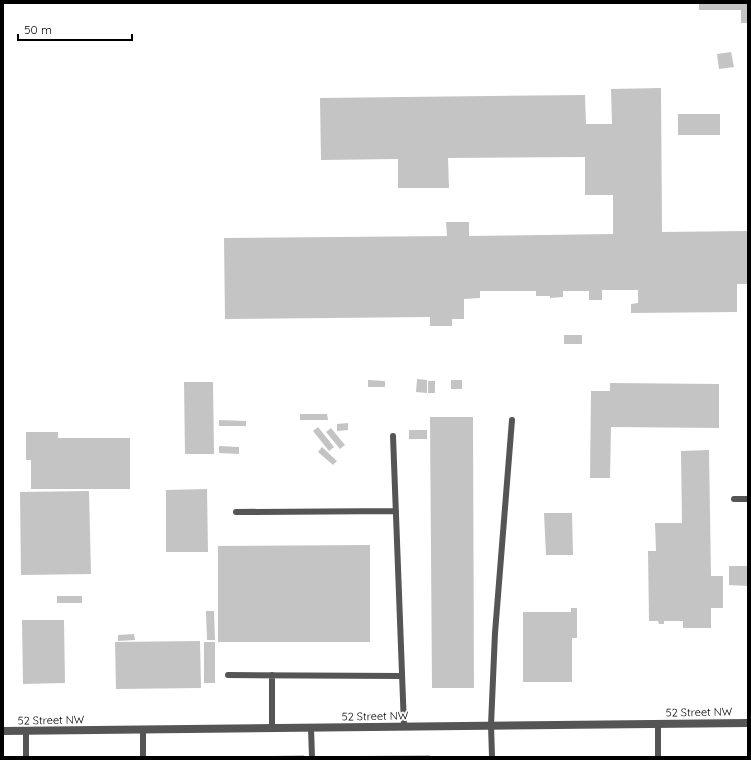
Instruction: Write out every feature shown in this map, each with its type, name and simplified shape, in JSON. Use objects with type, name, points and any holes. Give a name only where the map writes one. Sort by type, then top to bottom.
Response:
[{"type":"street","name":"52 Street NW","points":[[3,731],[748,723]]},
{"type":"lane","points":[[492,757],[491,725],[495,633],[512,420]]},
{"type":"lane","points":[[393,436],[404,726]]},
{"type":"lane","points":[[734,500],[748,499]]},
{"type":"lane","points":[[236,512],[396,511]]},
{"type":"lane","points":[[228,675],[402,676]]},
{"type":"lane","points":[[272,675],[272,728]]},
{"type":"lane","points":[[658,724],[658,757]]},
{"type":"lane","points":[[311,728],[312,757]]},
{"type":"lane","points":[[143,730],[143,757]]},
{"type":"lane","points":[[26,731],[26,757]]},
{"type":"building","points":[[699,3],[748,3],[748,23],[741,23],[741,10],[699,10]]},
{"type":"building","points":[[731,52],[734,67],[719,69],[717,54]]},
{"type":"building","points":[[661,88],[662,232],[748,231],[748,284],[737,284],[737,312],[631,313],[631,304],[638,303],[638,290],[602,290],[602,300],[589,300],[589,291],[563,291],[563,297],[550,298],[550,296],[536,296],[536,291],[480,291],[480,298],[464,299],[464,319],[452,319],[452,326],[430,326],[430,317],[225,319],[224,238],[447,236],[446,222],[469,222],[469,236],[613,234],[613,195],[585,195],[585,157],[448,158],[449,188],[398,188],[398,159],[321,160],[320,98],[585,95],[586,124],[612,124],[611,89]]},
{"type":"building","points":[[678,114],[720,114],[720,135],[678,135]]},
{"type":"building","points":[[564,335],[582,335],[582,344],[564,344]]},
{"type":"building","points":[[417,379],[427,380],[427,393],[416,392]]},
{"type":"building","points":[[368,380],[385,381],[385,387],[368,387]]},
{"type":"building","points":[[451,380],[462,380],[462,389],[451,389]]},
{"type":"building","points":[[428,381],[435,381],[435,393],[428,393]]},
{"type":"building","points":[[184,382],[213,382],[214,454],[185,454]]},
{"type":"building","points":[[610,383],[719,384],[719,428],[611,427],[610,478],[590,478],[591,391],[610,391]]},
{"type":"building","points":[[300,414],[327,414],[328,420],[300,420]]},
{"type":"building","points":[[430,417],[473,417],[474,688],[432,688]]},
{"type":"building","points":[[219,420],[246,421],[246,426],[219,426]]},
{"type":"building","points":[[348,423],[348,430],[337,431],[337,424]]},
{"type":"building","points":[[318,427],[334,447],[329,451],[313,431]]},
{"type":"building","points":[[331,428],[345,445],[340,449],[326,432]]},
{"type":"building","points":[[409,430],[427,430],[427,439],[409,439]]},
{"type":"building","points":[[26,432],[58,432],[58,438],[130,438],[130,489],[31,489],[31,460],[26,460]]},
{"type":"building","points":[[219,446],[239,447],[239,454],[219,453]]},
{"type":"building","points":[[322,447],[337,461],[333,465],[318,452]]},
{"type":"building","points":[[709,450],[711,576],[723,576],[723,608],[711,608],[711,628],[683,628],[683,621],[664,621],[664,624],[659,624],[658,621],[649,621],[648,551],[656,551],[655,523],[682,523],[681,451]]},
{"type":"building","points":[[207,489],[208,552],[166,552],[166,490]]},
{"type":"building","points":[[89,491],[91,574],[21,575],[20,492]]},
{"type":"building","points":[[544,513],[572,513],[573,555],[546,555]]},
{"type":"building","points":[[370,545],[370,642],[218,642],[218,546]]},
{"type":"building","points":[[729,566],[748,566],[748,586],[729,585]]},
{"type":"building","points":[[57,596],[82,596],[82,603],[57,603]]},
{"type":"building","points":[[571,608],[577,608],[577,638],[572,638],[572,682],[523,682],[523,612],[571,612]]},
{"type":"building","points":[[206,611],[214,611],[215,640],[207,640]]},
{"type":"building","points":[[22,620],[64,620],[65,683],[23,684]]},
{"type":"building","points":[[134,634],[135,640],[118,641],[118,635]]},
{"type":"building","points":[[200,641],[201,688],[116,689],[115,642]]},
{"type":"building","points":[[204,642],[215,642],[215,683],[204,683]]},
{"type":"building","points":[[304,755],[304,757],[272,757],[272,756]]},
{"type":"building","points":[[430,755],[430,757],[359,757],[359,756]]}]
